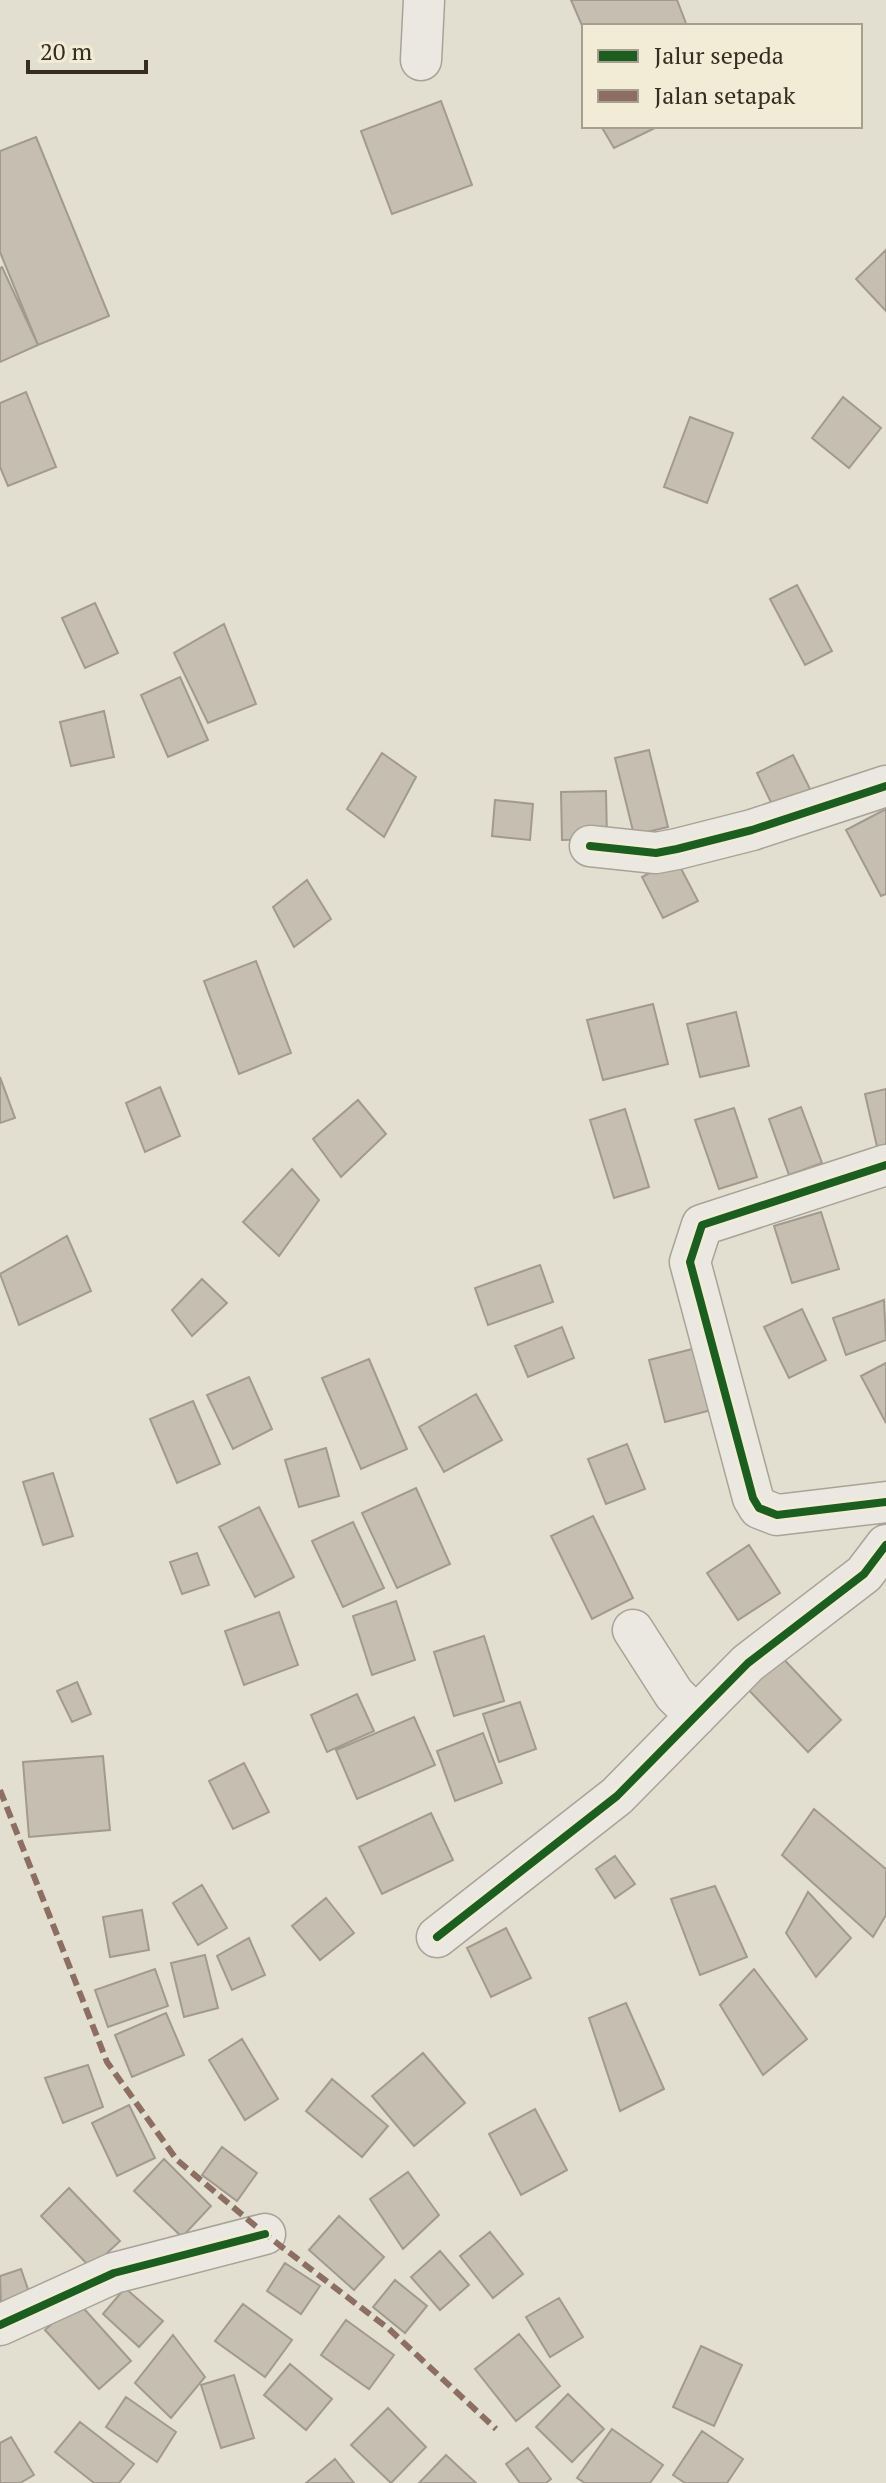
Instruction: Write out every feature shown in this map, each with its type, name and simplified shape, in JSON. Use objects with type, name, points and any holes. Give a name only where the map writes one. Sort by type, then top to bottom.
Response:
[{"type":"street","points":[[421,60],[424,0]]},
{"type":"street","points":[[590,846],[656,853],[677,849],[752,830],[886,786]]},
{"type":"street","points":[[886,1165],[702,1225],[690,1262],[753,1498],[759,1508],[777,1515],[886,1502]]},
{"type":"street","points":[[437,1937],[617,1796],[748,1663],[864,1574],[886,1545]]},
{"type":"street","points":[[633,1630],[674,1694],[696,1716]]},
{"type":"street","points":[[0,2325],[114,2273],[265,2234]]},
{"type":"building","points":[[571,0],[677,0],[686,24],[582,24]]},
{"type":"building","points":[[441,101],[472,185],[392,214],[361,131]]},
{"type":"building","points":[[602,128],[655,128],[614,148]]},
{"type":"building","points":[[36,137],[109,316],[38,345],[0,252],[0,151]]},
{"type":"building","points":[[886,250],[886,311],[856,279]]},
{"type":"building","points":[[0,268],[38,345],[0,362]]},
{"type":"building","points":[[26,392],[56,467],[8,486],[0,467],[0,403]]},
{"type":"building","points":[[843,397],[881,428],[849,468],[812,438]]},
{"type":"building","points":[[690,417],[733,433],[707,503],[664,487]]},
{"type":"building","points":[[797,585],[832,651],[805,665],[770,599]]},
{"type":"building","points":[[95,603],[118,653],[85,668],[62,618]]},
{"type":"building","points":[[224,624],[256,704],[208,723],[174,653]]},
{"type":"building","points":[[180,677],[208,740],[168,757],[141,695]]},
{"type":"building","points":[[104,711],[114,757],[71,766],[60,722]]},
{"type":"building","points":[[649,750],[668,827],[634,835],[615,758]]},
{"type":"building","points":[[382,753],[416,777],[384,837],[347,809]]},
{"type":"building","points":[[793,755],[813,795],[776,813],[757,773]]},
{"type":"building","points":[[606,791],[607,839],[562,840],[561,792]]},
{"type":"building","points":[[495,800],[533,804],[530,840],[492,836]]},
{"type":"building","points":[[886,809],[886,894],[881,896],[846,830]]},
{"type":"building","points":[[676,859],[698,901],[663,918],[642,877]]},
{"type":"building","points":[[307,880],[331,919],[294,947],[273,907]]},
{"type":"building","points":[[256,961],[291,1053],[239,1074],[204,981]]},
{"type":"building","points":[[653,1004],[668,1064],[603,1080],[587,1020]]},
{"type":"building","points":[[736,1012],[749,1066],[700,1077],[687,1024]]},
{"type":"building","points":[[0,1077],[15,1118],[0,1123]]},
{"type":"building","points":[[160,1087],[180,1136],[145,1152],[126,1103]]},
{"type":"building","points":[[886,1089],[886,1149],[878,1151],[865,1094]]},
{"type":"building","points":[[358,1100],[386,1134],[341,1177],[313,1139]]},
{"type":"building","points":[[801,1107],[822,1163],[789,1175],[769,1119]]},
{"type":"building","points":[[734,1108],[757,1177],[719,1189],[695,1120]]},
{"type":"building","points":[[625,1109],[649,1187],[614,1198],[590,1120]]},
{"type":"building","points":[[292,1169],[319,1200],[279,1256],[243,1222]]},
{"type":"building","points":[[821,1212],[839,1269],[792,1283],[774,1226]]},
{"type":"building","points":[[67,1236],[91,1291],[19,1325],[0,1274]]},
{"type":"building","points":[[540,1265],[553,1302],[488,1325],[475,1288]]},
{"type":"building","points":[[202,1279],[227,1303],[192,1336],[172,1310]]},
{"type":"building","points":[[884,1300],[886,1340],[846,1355],[833,1318]]},
{"type":"building","points":[[802,1309],[826,1360],[789,1378],[764,1327]]},
{"type":"building","points":[[562,1327],[574,1358],[528,1377],[515,1346]]},
{"type":"building","points":[[708,1345],[723,1407],[665,1422],[649,1360]]},
{"type":"building","points":[[369,1359],[407,1449],[361,1469],[322,1378]]},
{"type":"building","points":[[886,1363],[886,1423],[861,1376]]},
{"type":"building","points":[[249,1377],[272,1429],[233,1449],[207,1395]]},
{"type":"building","points":[[476,1394],[502,1440],[444,1472],[419,1427]]},
{"type":"building","points":[[193,1401],[220,1464],[177,1483],[150,1419]]},
{"type":"building","points":[[627,1444],[645,1489],[606,1504],[588,1459]]},
{"type":"building","points":[[326,1448],[339,1496],[299,1507],[285,1460]]},
{"type":"building","points":[[53,1473],[73,1536],[43,1545],[23,1482]]},
{"type":"building","points":[[416,1488],[450,1564],[397,1588],[362,1513]]},
{"type":"building","points":[[259,1507],[294,1577],[255,1597],[219,1527]]},
{"type":"building","points":[[593,1516],[633,1598],[592,1619],[551,1536]]},
{"type":"building","points":[[353,1522],[384,1588],[343,1607],[312,1541]]},
{"type":"building","points":[[749,1545],[780,1593],[738,1620],[707,1573]]},
{"type":"building","points":[[197,1553],[209,1585],[182,1594],[170,1562]]},
{"type":"building","points":[[396,1601],[415,1660],[372,1675],[353,1616]]},
{"type":"building","points":[[279,1612],[298,1665],[244,1685],[225,1631]]},
{"type":"building","points":[[484,1636],[504,1701],[454,1716],[434,1652]]},
{"type":"building","points":[[776,1651],[841,1720],[808,1752],[742,1683]]},
{"type":"building","points":[[77,1682],[91,1714],[72,1722],[57,1691]]},
{"type":"building","points":[[357,1694],[374,1731],[327,1752],[311,1715]]},
{"type":"building","points":[[520,1702],[536,1749],[499,1762],[483,1714]]},
{"type":"building","points":[[414,1717],[435,1765],[357,1799],[336,1750]]},
{"type":"building","points":[[483,1733],[502,1783],[455,1801],[437,1751]]},
{"type":"building","points":[[103,1756],[110,1830],[29,1837],[23,1762]]},
{"type":"building","points":[[244,1763],[269,1812],[233,1829],[209,1781]]},
{"type":"building","points":[[814,1809],[886,1869],[886,1915],[873,1937],[782,1855]]},
{"type":"building","points":[[431,1813],[453,1860],[382,1894],[359,1847]]},
{"type":"building","points":[[615,1856],[635,1884],[615,1898],[596,1869]]},
{"type":"building","points":[[202,1885],[227,1928],[198,1945],[173,1903]]},
{"type":"building","points":[[715,1886],[747,1957],[700,1975],[671,1899]]},
{"type":"building","points":[[808,1892],[851,1938],[816,1977],[786,1933]]},
{"type":"building","points":[[326,1898],[354,1933],[320,1960],[292,1926]]},
{"type":"building","points":[[142,1910],[149,1950],[110,1957],[103,1917]]},
{"type":"building","points":[[506,1928],[531,1978],[491,1997],[467,1948]]},
{"type":"building","points":[[249,1938],[265,1975],[232,1990],[217,1956]]},
{"type":"building","points":[[205,1955],[218,2008],[184,2017],[171,1963]]},
{"type":"building","points":[[155,1969],[168,2006],[108,2027],[95,1990]]},
{"type":"building","points":[[754,1969],[807,2039],[763,2075],[720,2005]]},
{"type":"building","points":[[626,2003],[664,2089],[620,2111],[589,2018]]},
{"type":"building","points":[[166,2013],[184,2055],[132,2077],[115,2035]]},
{"type":"building","points":[[242,2039],[278,2099],[245,2120],[209,2060]]},
{"type":"building","points":[[423,2053],[465,2103],[414,2146],[372,2096]]},
{"type":"building","points":[[88,2065],[103,2107],[63,2123],[45,2078]]},
{"type":"building","points":[[332,2079],[388,2126],[362,2157],[306,2111]]},
{"type":"building","points":[[129,2105],[155,2158],[117,2176],[92,2123]]},
{"type":"building","points":[[535,2109],[567,2170],[521,2195],[489,2134]]},
{"type":"building","points":[[222,2147],[257,2173],[237,2201],[202,2175]]},
{"type":"building","points":[[164,2159],[211,2206],[182,2237],[134,2191]]},
{"type":"building","points":[[408,2172],[439,2215],[403,2249],[370,2199]]},
{"type":"building","points":[[69,2188],[120,2241],[91,2268],[41,2216]]},
{"type":"building","points":[[339,2216],[384,2257],[354,2290],[309,2250]]},
{"type":"building","points":[[490,2232],[523,2274],[493,2298],[460,2256]]},
{"type":"building","points":[[440,2251],[469,2285],[440,2310],[411,2277]]},
{"type":"building","points":[[285,2263],[320,2286],[301,2314],[267,2291]]},
{"type":"building","points":[[21,2269],[30,2295],[1,2305],[0,2276]]},
{"type":"building","points":[[395,2280],[427,2306],[405,2333],[373,2307]]},
{"type":"building","points":[[125,2288],[163,2321],[139,2347],[103,2314]]},
{"type":"building","points":[[559,2298],[583,2337],[550,2357],[526,2317]]},
{"type":"building","points":[[77,2301],[131,2361],[99,2389],[45,2330]]},
{"type":"building","points":[[243,2304],[292,2340],[265,2377],[215,2341]]},
{"type":"building","points":[[346,2320],[394,2355],[369,2389],[321,2355]]},
{"type":"building","points":[[519,2334],[560,2386],[516,2421],[475,2369]]},
{"type":"building","points":[[173,2335],[205,2377],[171,2418],[135,2383]]},
{"type":"building","points":[[701,2346],[742,2365],[714,2426],[673,2407]]},
{"type":"building","points":[[290,2364],[332,2399],[306,2430],[264,2395]]},
{"type":"building","points":[[234,2375],[254,2438],[221,2448],[201,2385]]},
{"type":"building","points":[[568,2394],[604,2429],[572,2462],[536,2427]]},
{"type":"building","points":[[126,2397],[176,2432],[157,2462],[106,2427]]},
{"type":"building","points":[[388,2408],[426,2447],[391,2483],[351,2445]]},
{"type":"building","points":[[80,2422],[134,2464],[119,2483],[94,2483],[55,2452]]},
{"type":"building","points":[[612,2429],[663,2465],[650,2483],[585,2483],[577,2478]]},
{"type":"building","points":[[702,2431],[743,2459],[727,2483],[685,2483],[673,2475]]},
{"type":"building","points":[[11,2437],[34,2475],[20,2483],[0,2483],[0,2443]]},
{"type":"building","points":[[528,2448],[551,2479],[546,2483],[520,2483],[506,2464]]},
{"type":"building","points":[[446,2455],[476,2483],[419,2483]]},
{"type":"building","points":[[335,2459],[354,2483],[306,2483]]},
{"type":"marked path","points":[[0,1790],[107,2062],[177,2160],[265,2234],[389,2329],[496,2429]]},
{"type":"cycle path","points":[[590,846],[656,853],[677,849],[752,830],[886,786]]},
{"type":"cycle path","points":[[886,1165],[702,1225],[690,1262],[753,1498],[759,1508],[777,1515],[886,1502]]},
{"type":"cycle path","points":[[437,1937],[617,1796],[748,1663],[864,1574],[886,1545]]},
{"type":"cycle path","points":[[0,2325],[114,2273],[265,2234]]}]
